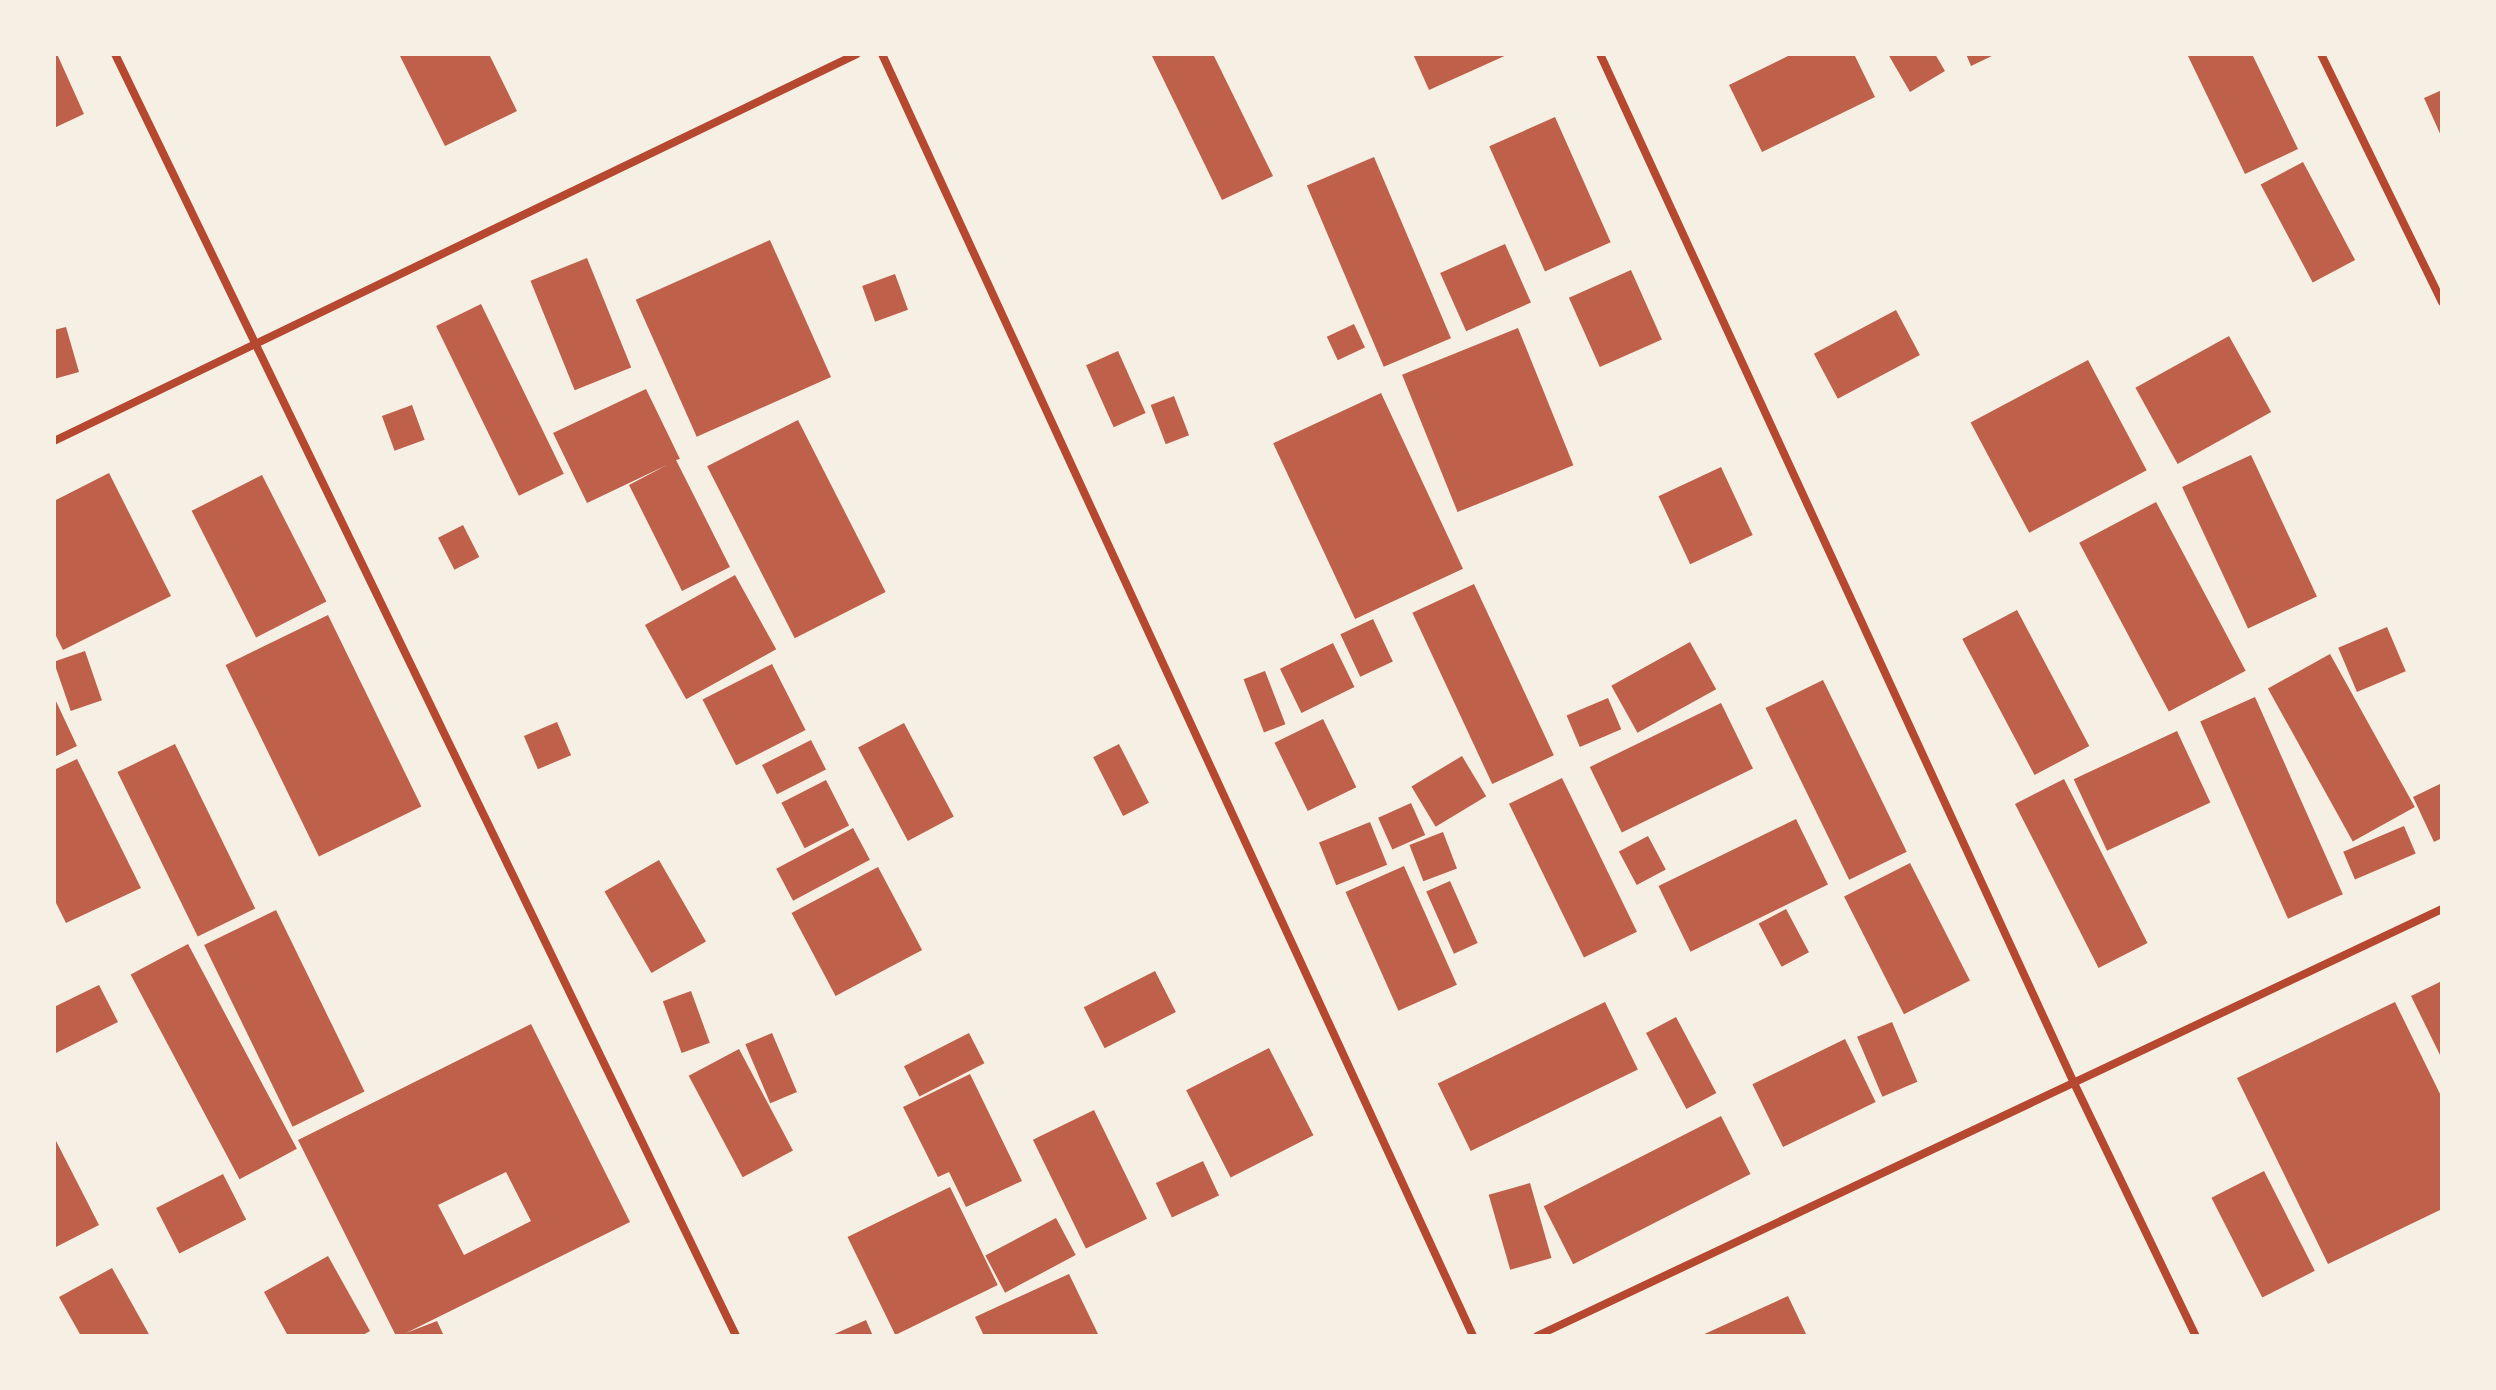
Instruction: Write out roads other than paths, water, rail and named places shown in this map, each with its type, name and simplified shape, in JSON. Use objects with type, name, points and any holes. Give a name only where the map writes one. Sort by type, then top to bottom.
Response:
[{"type":"street","points":[[115,54],[736,1336]]},
{"type":"street","points":[[54,441],[857,54]]},
{"type":"street","points":[[882,54],[1473,1336]]},
{"type":"street","points":[[1600,54],[2074,1083],[2196,1336]]},
{"type":"street","points":[[2321,54],[2442,302]]},
{"type":"street","points":[[1537,1336],[2442,909]]}]
